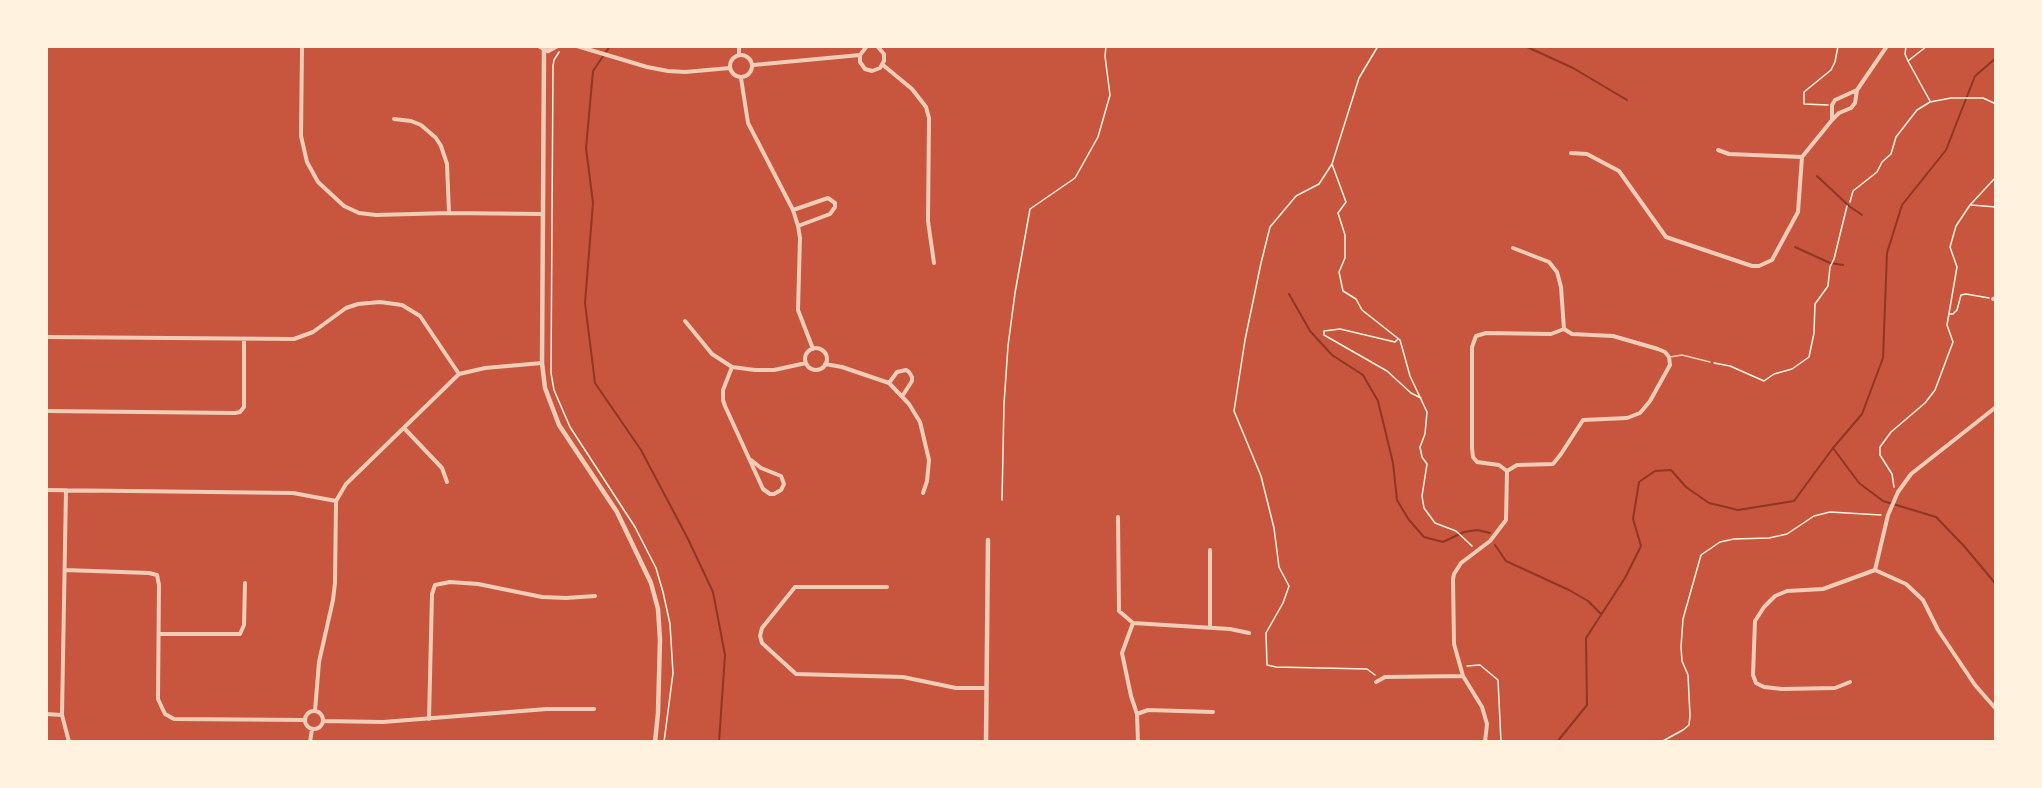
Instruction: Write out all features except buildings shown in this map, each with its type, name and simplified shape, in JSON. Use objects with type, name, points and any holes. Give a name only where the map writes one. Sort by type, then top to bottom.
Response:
[{"type":"street","points":[[302,46],[301,136],[304,149],[313,174],[326,191],[350,209],[385,216],[449,213],[543,214]]},
{"type":"street","points":[[577,46],[668,71],[685,72],[730,68]]},
{"type":"street","points":[[739,46],[740,55]]},
{"type":"street","points":[[753,65],[860,55],[867,46]]},
{"type":"street","points":[[860,55],[862,66],[868,70],[876,70],[885,58],[882,50],[877,46]]},
{"type":"street","points":[[882,50],[886,46]]},
{"type":"street","points":[[1571,153],[1587,154],[1619,171],[1666,237],[1752,266],[1759,266],[1772,260],[1798,212],[1802,157],[1832,120],[1855,103],[1857,90],[1887,46]]},
{"type":"street","points":[[559,48],[552,50],[542,48],[542,363],[545,388],[559,425],[617,512],[651,583],[658,609],[660,640],[655,741]]},
{"type":"street","points":[[740,55],[748,57],[753,65],[751,72],[741,78],[735,76],[730,68],[733,58],[740,55]]},
{"type":"street","points":[[882,65],[912,88],[926,107],[929,118],[928,221],[934,262]]},
{"type":"street","points":[[741,78],[748,123],[793,210],[798,226],[800,238],[798,310],[813,349]]},
{"type":"street","points":[[1832,120],[1832,105],[1835,100],[1857,90]]},
{"type":"street","points":[[394,119],[421,125],[436,138],[441,146],[447,164],[449,213]]},
{"type":"street","points":[[1718,150],[1729,154],[1802,157]]},
{"type":"street","points":[[793,210],[823,198],[828,198],[835,203],[836,207],[830,214],[798,226]]},
{"type":"street","points":[[1513,248],[1549,262],[1557,272],[1561,287],[1564,329]]},
{"type":"street","points":[[46,337],[294,339],[313,332],[346,308],[370,302],[390,303],[402,305],[420,316],[459,374]]},
{"type":"street","points":[[685,321],[712,354],[732,367],[774,370],[806,363]]},
{"type":"street","points":[[1507,471],[1517,465],[1553,464],[1562,454],[1583,420],[1627,418],[1640,413],[1650,401],[1670,364],[1665,352],[1613,336],[1572,334],[1564,329]]},
{"type":"street","points":[[1507,471],[1499,465],[1477,462],[1473,457],[1473,341],[1476,336],[1486,333],[1551,334],[1564,329]]},
{"type":"street","points":[[46,411],[240,412],[244,407],[244,339]]},
{"type":"street","points":[[813,349],[824,352],[825,364],[820,369],[814,370],[806,363],[807,353],[813,349]]},
{"type":"street","points":[[315,711],[319,662],[335,583],[336,501],[346,484],[459,374],[485,368],[542,363]]},
{"type":"street","points":[[825,364],[842,367],[889,383],[903,395],[916,413],[927,447],[929,471],[922,493]]},
{"type":"street","points":[[732,367],[723,390],[723,400],[751,460],[766,492],[774,494],[781,490],[784,481],[779,474],[761,468],[751,460]]},
{"type":"street","points":[[889,383],[897,372],[906,370],[909,372],[912,381],[903,395]]},
{"type":"street","points":[[1875,570],[1886,515],[1896,492],[1911,474],[1995,407]]},
{"type":"street","points":[[404,428],[441,468],[447,482]]},
{"type":"street","points":[[1485,741],[1487,724],[1482,707],[1463,676],[1454,644],[1453,579],[1461,563],[1490,541],[1506,520],[1507,471]]},
{"type":"street","points":[[46,490],[293,492],[336,501]]},
{"type":"street","points":[[66,490],[62,715],[69,741]]},
{"type":"street","points":[[1118,517],[1119,611],[1133,623],[1230,629],[1250,633]]},
{"type":"street","points":[[986,741],[988,540]]},
{"type":"street","points":[[1210,550],[1210,628]]},
{"type":"street","points":[[65,570],[157,575],[158,699],[165,714],[174,719],[305,720]]},
{"type":"street","points":[[1850,682],[1835,688],[1782,689],[1764,687],[1756,683],[1753,675],[1755,621],[1775,596],[1787,591],[1823,589],[1875,570],[1906,584],[1923,600],[1938,630],[1975,685],[1995,709]]},
{"type":"street","points":[[429,719],[432,594],[435,585],[450,582],[478,584],[542,597],[594,596]]},
{"type":"street","points":[[158,634],[240,634],[244,625],[245,583]]},
{"type":"street","points":[[887,587],[795,587],[762,628],[760,636],[762,643],[796,674],[903,677],[956,688],[986,688]]},
{"type":"street","points":[[1133,623],[1122,653],[1137,714],[1138,741]]},
{"type":"street","points":[[1378,681],[1385,677],[1450,678],[1463,676]]},
{"type":"street","points":[[323,721],[383,722],[547,709],[594,709]]},
{"type":"street","points":[[1137,714],[1148,710],[1213,712]]},
{"type":"street","points":[[305,720],[307,715],[315,711]]},
{"type":"street","points":[[315,711],[322,716],[323,721]]},
{"type":"street","points":[[46,714],[62,715]]},
{"type":"street","points":[[305,720],[312,729]]},
{"type":"street","points":[[312,729],[319,727],[323,721]]},
{"type":"street","points":[[310,741],[312,729]]},
{"type":"lane","points":[[1669,357],[1682,355],[1710,362]]},
{"type":"path","points":[[1002,500],[1008,346],[1030,208],[1075,178],[1098,137],[1110,94],[1105,56],[1106,46]]},
{"type":"path","points":[[1378,46],[1359,78],[1332,164],[1319,184],[1296,196],[1270,227],[1245,340],[1234,411],[1261,476],[1274,528],[1279,567],[1289,586],[1283,603],[1266,633],[1267,665],[1366,669],[1371,670],[1378,681]]},
{"type":"path","points":[[1832,105],[1804,104],[1804,92],[1831,70],[1838,46]]},
{"type":"path","points":[[1906,46],[1905,54],[1930,102]]},
{"type":"path","points":[[1908,61],[1927,46]]},
{"type":"path","points":[[559,48],[553,66],[552,373],[554,390],[570,427],[635,527],[656,568],[670,624],[673,674],[664,741]]},
{"type":"path","points":[[1850,202],[1853,191],[1877,172],[1882,162],[1891,154],[1896,137],[1917,110],[1930,102],[1951,98],[1983,98],[1995,104]]},
{"type":"path","points":[[1332,164],[1346,202],[1338,213],[1345,235],[1345,258],[1339,272],[1343,291],[1356,299],[1362,310],[1399,339],[1410,376],[1427,412],[1425,434],[1420,447],[1422,457],[1427,464],[1422,496],[1424,508],[1435,523],[1456,531],[1477,550]]},
{"type":"path","points":[[1896,492],[1892,474],[1880,455],[1880,447],[1891,432],[1925,403],[1935,390],[1953,342],[1947,325],[1957,267],[1950,247],[1956,226],[1970,205],[1995,177]]},
{"type":"path","points":[[1970,205],[1995,207]]},
{"type":"path","points":[[1710,362],[1730,366],[1764,381],[1774,374],[1792,369],[1809,357],[1814,333],[1815,304],[1828,286],[1830,267],[1847,206]]},
{"type":"path","points":[[1948,313],[1953,314],[1957,310],[1961,295],[1994,298]]},
{"type":"path","points":[[1399,339],[1395,342],[1340,329],[1324,331],[1324,335],[1387,371],[1411,393],[1420,398]]},
{"type":"path","points":[[1661,741],[1683,730],[1689,724],[1688,675],[1682,661],[1681,647],[1683,619],[1701,555],[1720,542],[1734,539],[1769,538],[1787,534],[1814,516],[1830,512],[1886,515]]},
{"type":"path","points":[[1460,666],[1480,665],[1498,680],[1501,741]]},
{"type":"waterway","points":[[610,46],[593,71],[586,148],[593,203],[585,303],[595,383],[641,450],[713,592],[725,655],[719,742]]},
{"type":"waterway","points":[[1525,46],[1573,68],[1627,100]]},
{"type":"waterway","points":[[1557,742],[1587,705],[1586,638],[1625,578],[1641,546],[1633,519],[1639,482],[1655,471],[1671,470],[1686,487],[1709,503],[1738,510],[1794,501],[1833,448],[1862,414],[1883,358],[1887,253],[1902,205],[1946,150],[1975,76],[1996,58]]},
{"type":"waterway","points":[[1817,176],[1862,215]]},
{"type":"waterway","points":[[1795,247],[1830,263],[1843,265]]},
{"type":"waterway","points":[[1289,294],[1310,331],[1332,355],[1363,375],[1378,401],[1393,463],[1397,500],[1409,520],[1424,537],[1443,542],[1464,532],[1477,530],[1490,533]]},
{"type":"waterway","points":[[1833,448],[1859,483],[1883,501],[1936,517],[1995,583]]},
{"type":"waterway","points":[[1495,545],[1506,561],[1569,590],[1588,601],[1601,614]]}]
